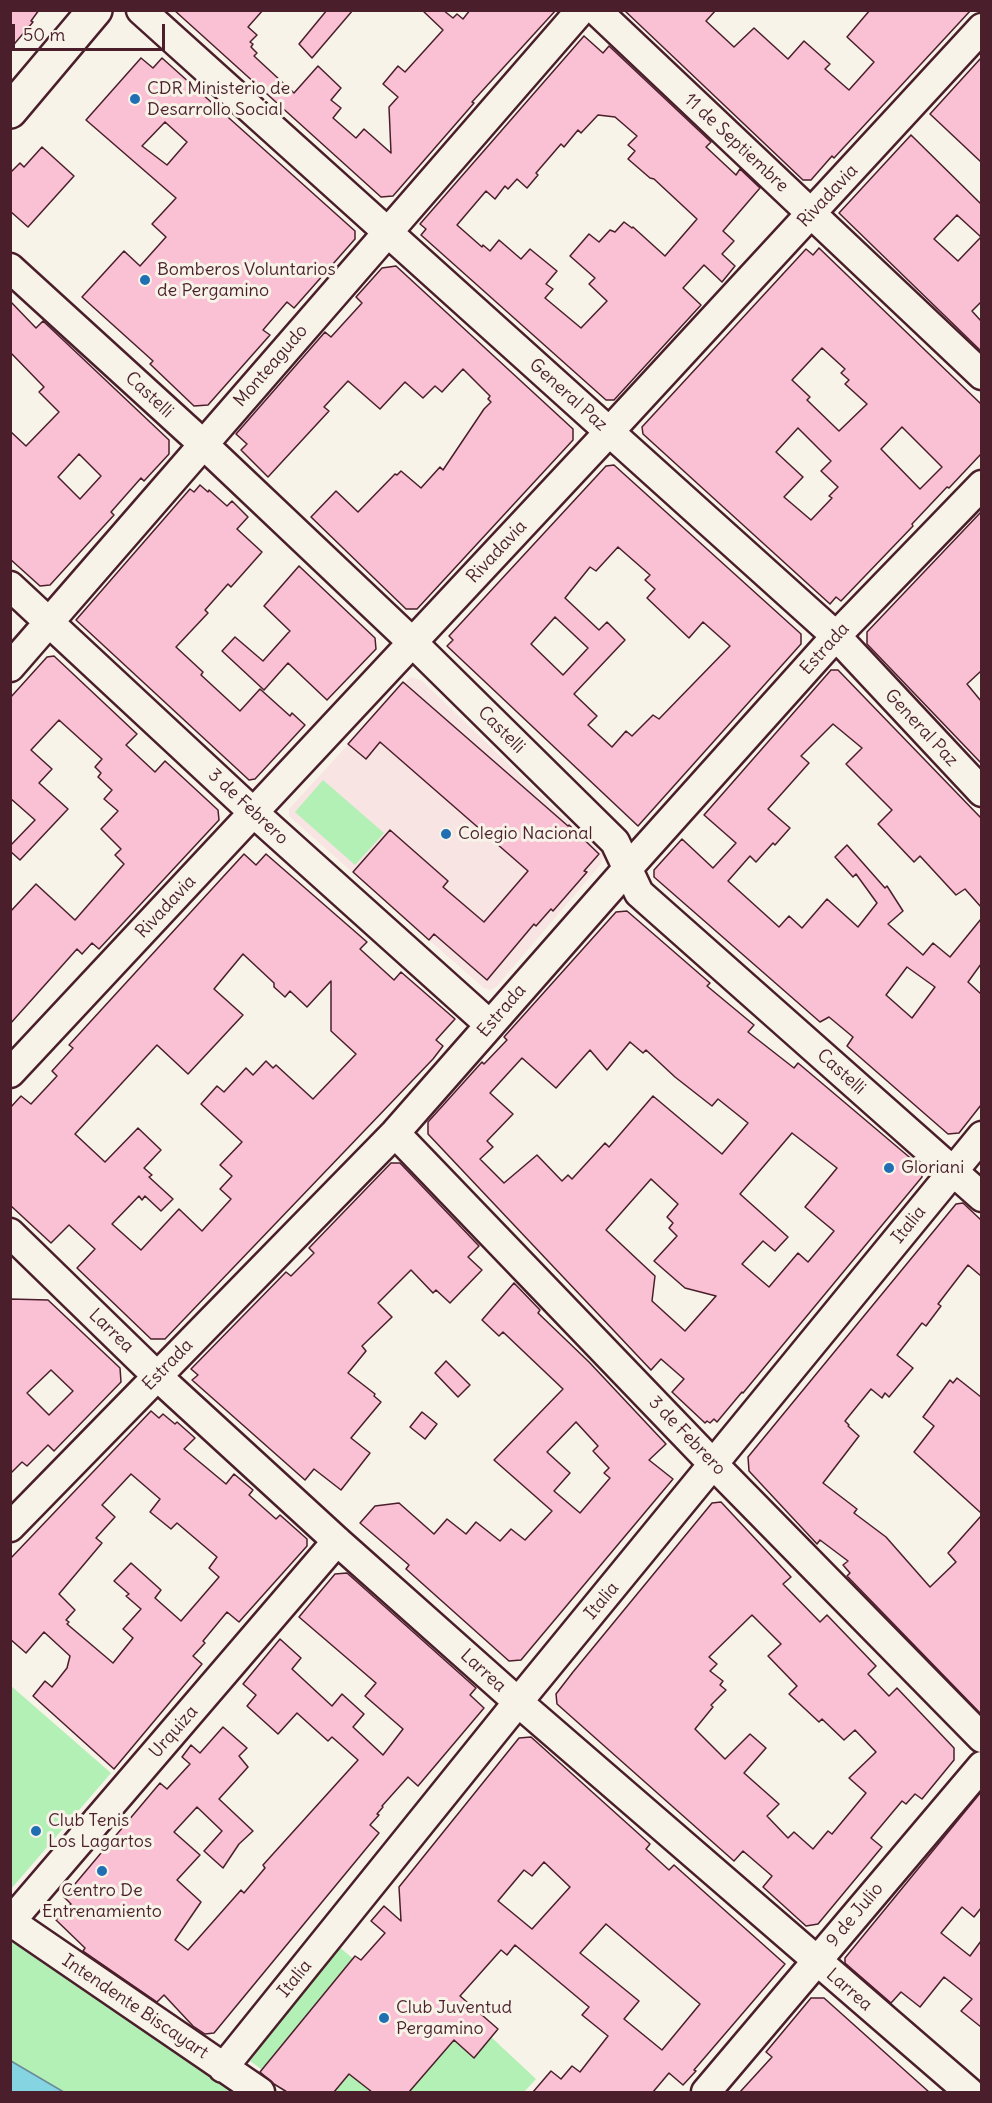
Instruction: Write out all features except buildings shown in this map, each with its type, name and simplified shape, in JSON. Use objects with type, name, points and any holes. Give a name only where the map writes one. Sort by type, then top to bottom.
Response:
[{"type":"main road","points":[[10,111],[95,10]]},
{"type":"street","name":"General Paz","points":[[141,10],[836,636],[981,792]]},
{"type":"street","name":"Monteagudo","points":[[10,667],[581,10]]},
{"type":"street","name":"11 de Septiembre","points":[[596,10],[981,375]]},
{"type":"street","name":"Rivadavia","points":[[10,1073],[609,432],[981,28]]},
{"type":"street","name":"Castelli","points":[[10,268],[202,444],[412,642],[615,842],[639,893],[981,1197]]},
{"type":"street","name":"Estrada","points":[[10,1527],[395,1133],[836,636],[981,485]]},
{"type":"street","name":"3 de Febrero","points":[[10,586],[254,813],[490,1025]]},
{"type":"street","name":"3 de Febrero","points":[[395,1133],[714,1465],[981,1738]]},
{"type":"street","name":"Italia","points":[[224,2068],[518,1702],[981,1136]]},
{"type":"street","name":"Larrea","points":[[10,1233],[157,1376],[337,1541],[816,1961],[971,2088]]},
{"type":"street","name":"Urquiza","points":[[11,1921],[337,1541]]},
{"type":"street","name":"9 de Julio","points":[[706,2092],[981,1766]]},
{"type":"street","name":"Intendente Biscayart","points":[[11,1921],[260,2092]]},
{"type":"shaded area","name":"Colegio Nacional","points":[[410,677],[421,680],[603,855],[601,864],[496,987],[490,990],[484,988],[289,816],[289,809]]},
{"type":"green space","points":[[323,780],[384,833],[355,865],[295,812]]},
{"type":"green space","name":"Club Tenis Los Lagartos","points":[[10,1685],[111,1773],[11,1889],[10,1889]]},
{"type":"green space","points":[[11,1939],[238,2092],[64,2092],[11,2061]]},
{"type":"green space","name":"Club Juventud Pergamino","points":[[338,1946],[412,2008],[441,1977],[496,2028],[490,2036],[536,2079],[524,2092],[293,2092],[250,2061]]},
{"type":"water","points":[[11,2061],[62,2091],[64,2092],[11,2092]]},
{"type":"place","name":"CDR Ministerio de Desarrollo Social","points":[[135,99]]},
{"type":"place","name":"Bomberos Voluntarios de Pergamino","points":[[145,280]]},
{"type":"place","name":"Colegio Nacional","points":[[446,834]]},
{"type":"place","name":"Gloriani","points":[[889,1168]]},
{"type":"place","name":"Club Tenis Los Lagartos","points":[[36,1831]]},
{"type":"place","name":"Centro De Entrenamiento","points":[[102,1871]]},
{"type":"place","name":"Club Juventud Pergamino","points":[[384,2018]]}]
